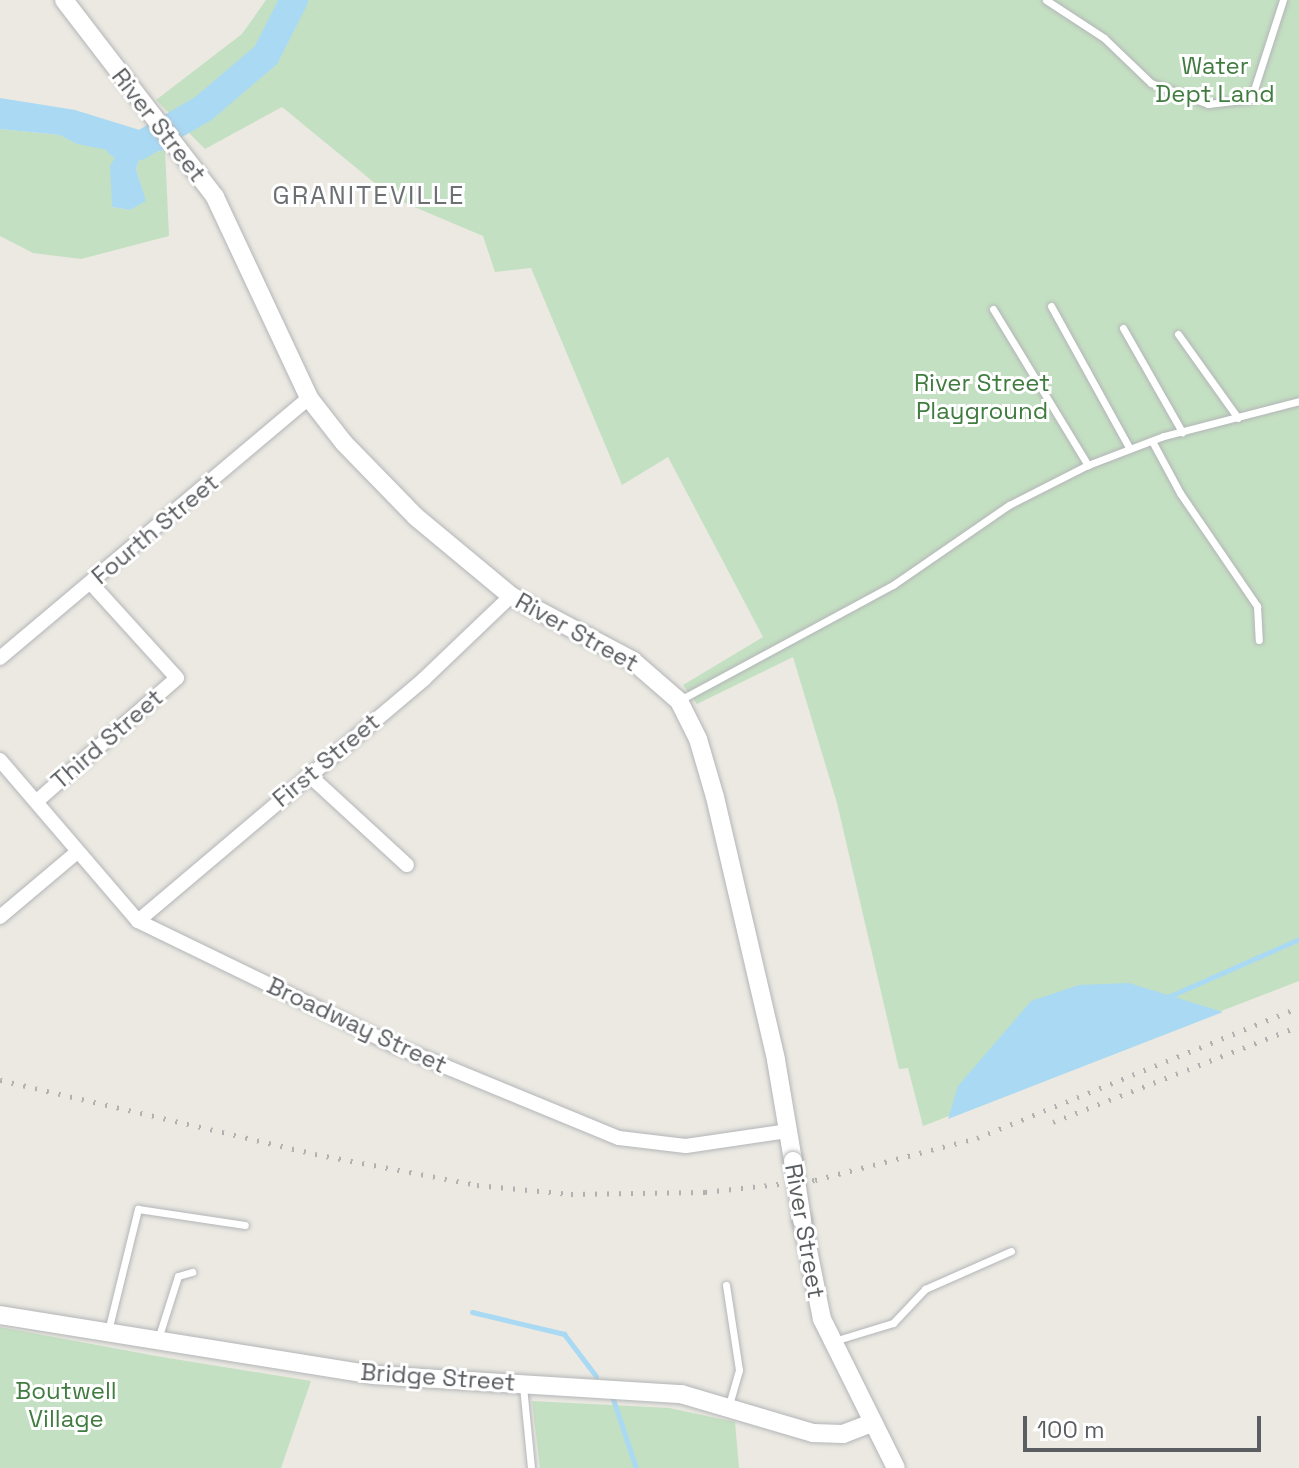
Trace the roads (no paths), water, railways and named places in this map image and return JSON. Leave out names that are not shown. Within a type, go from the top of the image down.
[{"type":"main road","name":"River Street","points":[[64,0],[227,217],[309,398],[381,483],[511,596],[633,661],[679,701],[694,728],[712,784],[776,1060],[810,1275],[832,1342],[896,1468]]},
{"type":"main road","name":"Bridge Street","points":[[0,1315],[375,1375],[523,1384],[611,1385],[729,1406],[813,1433],[843,1434],[872,1423]]},
{"type":"street","name":"Fourth Street","points":[[0,658],[309,398]]},
{"type":"street","name":"Third Street","points":[[37,801],[177,678],[91,583]]},
{"type":"street","name":"First Street","points":[[138,921],[424,679],[511,596]]},
{"type":"street","name":"Broadway Street","points":[[0,760],[37,801],[76,853],[138,921],[393,1045],[591,1130],[686,1146],[787,1131]]},
{"type":"street","points":[[309,775],[407,865]]},
{"type":"street","points":[[0,917],[76,853]]},
{"type":"lane","points":[[1046,0],[1104,38],[1151,83],[1208,104],[1251,99],[1283,0]]},
{"type":"lane","points":[[1051,306],[1130,449]]},
{"type":"lane","points":[[993,309],[1088,465]]},
{"type":"lane","points":[[1123,328],[1182,432]]},
{"type":"lane","points":[[1178,334],[1238,418]]},
{"type":"lane","points":[[679,701],[893,585],[1009,505],[1088,465],[1152,441],[1299,401]]},
{"type":"lane","points":[[1152,441],[1180,493],[1257,606],[1259,640]]},
{"type":"lane","points":[[108,1333],[138,1209],[245,1225]]},
{"type":"lane","points":[[832,1342],[893,1323],[925,1289],[1011,1251]]},
{"type":"lane","points":[[158,1341],[178,1276],[192,1272]]},
{"type":"lane","points":[[726,1285],[739,1370],[729,1406]]},
{"type":"lane","points":[[523,1384],[531,1468]]},
{"type":"water","points":[[0,98],[75,110],[146,132],[165,150],[141,155],[136,169],[146,201],[130,210],[112,207],[110,166],[118,152],[77,144],[60,135],[0,129]]},
{"type":"water","points":[[1129,983],[1223,1012],[948,1119],[958,1086],[1031,1001],[1079,985]]},
{"type":"waterway","points":[[119,144],[139,146],[204,108],[266,55],[294,0]]},
{"type":"waterway","points":[[1170,996],[1299,939]]},
{"type":"waterway","points":[[472,1312],[564,1334],[596,1376]]},
{"type":"waterway","points":[[613,1399],[636,1468]]},
{"type":"railway","points":[[0,1080],[315,1154],[477,1185],[571,1194],[705,1192],[815,1180],[977,1138],[1299,1007]]},
{"type":"railway","points":[[1053,1122],[1299,1026]]},
{"type":"district","name":"GRANITEVILLE","points":[[369,196]]},
{"type":"park label","name":"Water Dept Land","points":[[1215,80]]},
{"type":"park label","name":"River Street Playground","points":[[982,397]]},
{"type":"park label","name":"Boutwell Village","points":[[66,1405]]}]
